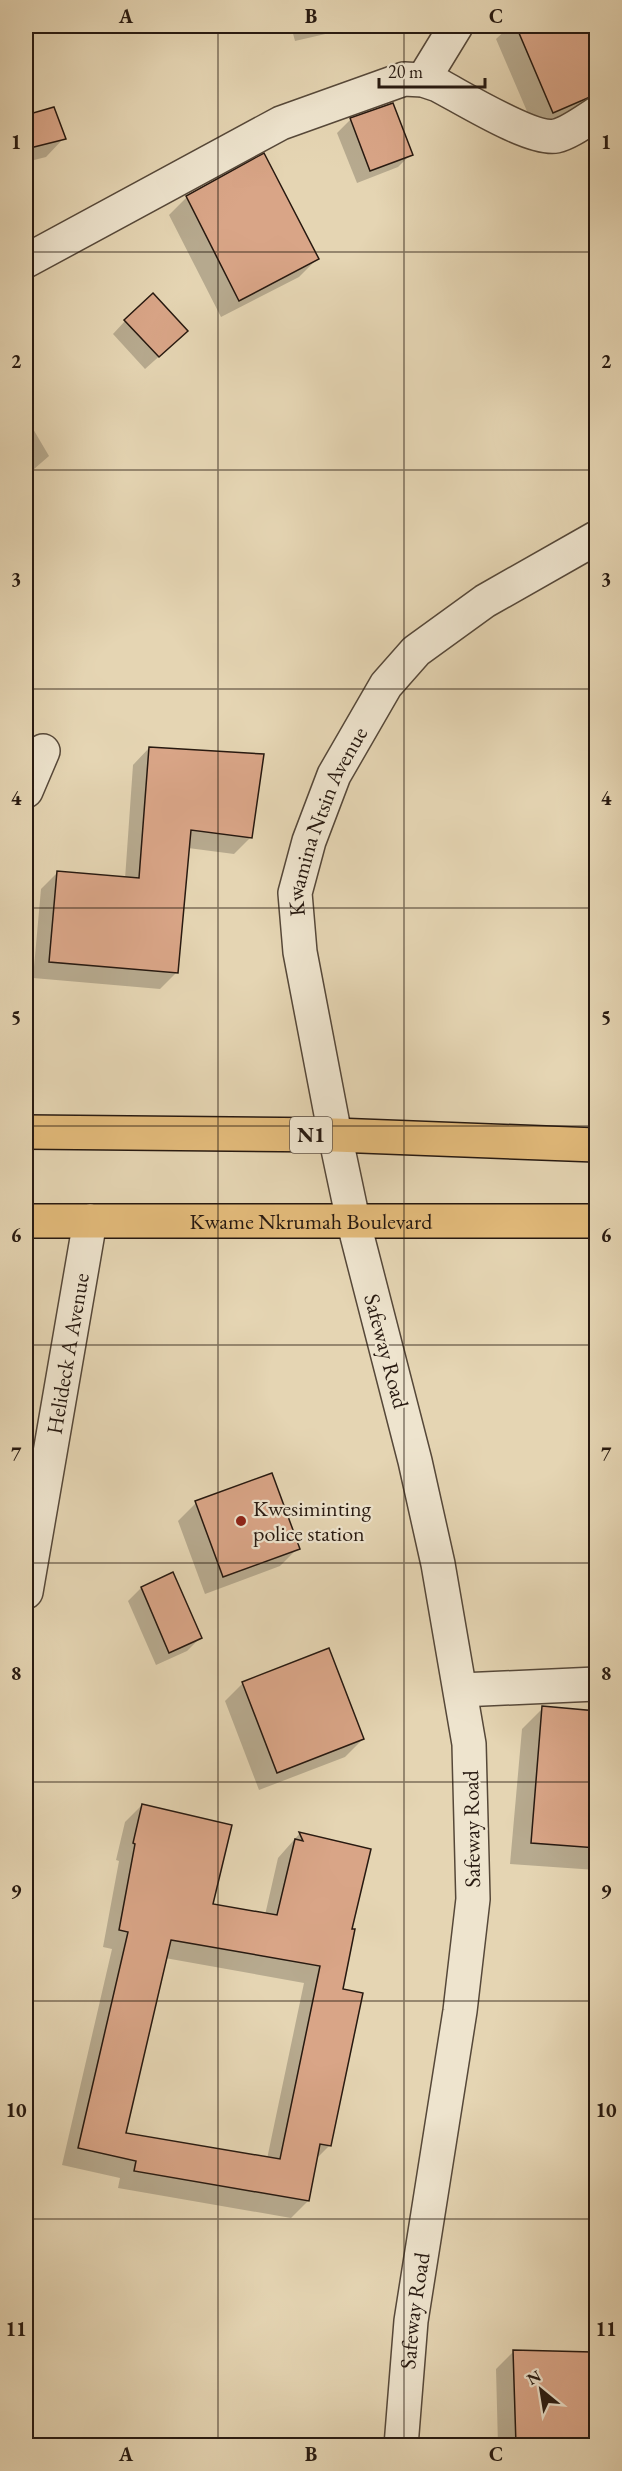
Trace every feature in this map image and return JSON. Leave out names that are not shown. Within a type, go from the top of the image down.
[{"type":"highway","name":"N1","points":[[26,1132],[335,1135],[597,1145]]},
{"type":"highway","name":"Kwame Nkrumah Boulevard","points":[[26,1221],[597,1221]]},
{"type":"street","points":[[423,80],[456,26]]},
{"type":"street","points":[[26,261],[281,123],[404,79],[423,80],[543,137],[558,136],[597,114]]},
{"type":"street","name":"Kwamina Ntsin Avenue","points":[[353,1220],[300,952],[296,893],[309,841],[334,775],[386,685],[416,651],[485,601],[597,538]]},
{"type":"street","points":[[26,791],[43,751]]},
{"type":"street","name":"Safeway Road","points":[[353,1220],[416,1461],[438,1564],[469,1744],[473,1899],[460,2012],[411,2321],[401,2445]]},
{"type":"street","name":"Helideck A Avenue","points":[[26,1592],[90,1221]]},
{"type":"street","points":[[461,1690],[597,1684]]},
{"type":"building","points":[[516,26],[597,26],[597,94],[553,113]]},
{"type":"building","points":[[393,103],[413,155],[370,171],[350,118]]},
{"type":"building","points":[[54,107],[66,139],[26,149],[26,115]]},
{"type":"building","points":[[264,153],[319,259],[239,301],[186,196]]},
{"type":"building","points":[[153,293],[188,331],[159,357],[124,320]]},
{"type":"building","points":[[149,747],[264,754],[252,838],[191,830],[178,973],[49,962],[57,871],[139,878]]},
{"type":"building","points":[[272,1473],[300,1549],[223,1577],[195,1501]]},
{"type":"building","points":[[173,1572],[202,1638],[169,1653],[141,1587]]},
{"type":"building","points":[[329,1648],[364,1739],[277,1773],[242,1682]]},
{"type":"building","points":[[542,1706],[597,1711],[597,1848],[531,1843]]},
{"type":"building","points":[[142,1804],[232,1825],[213,1904],[277,1915],[295,1839],[303,1841],[299,1832],[371,1849],[352,1929],[355,1929],[343,1989],[363,1993],[331,2146],[320,2144],[309,2201],[134,2171],[136,2161],[78,2148],[128,1932],[119,1930],[135,1844],[133,1843]],"holes":[[[171,1940],[320,1966],[280,2159],[126,2133]]]},
{"type":"building","points":[[513,2350],[592,2352],[589,2445],[516,2445]]},
{"type":"place","name":"Kwesiminting police station","points":[[241,1521]]}]
